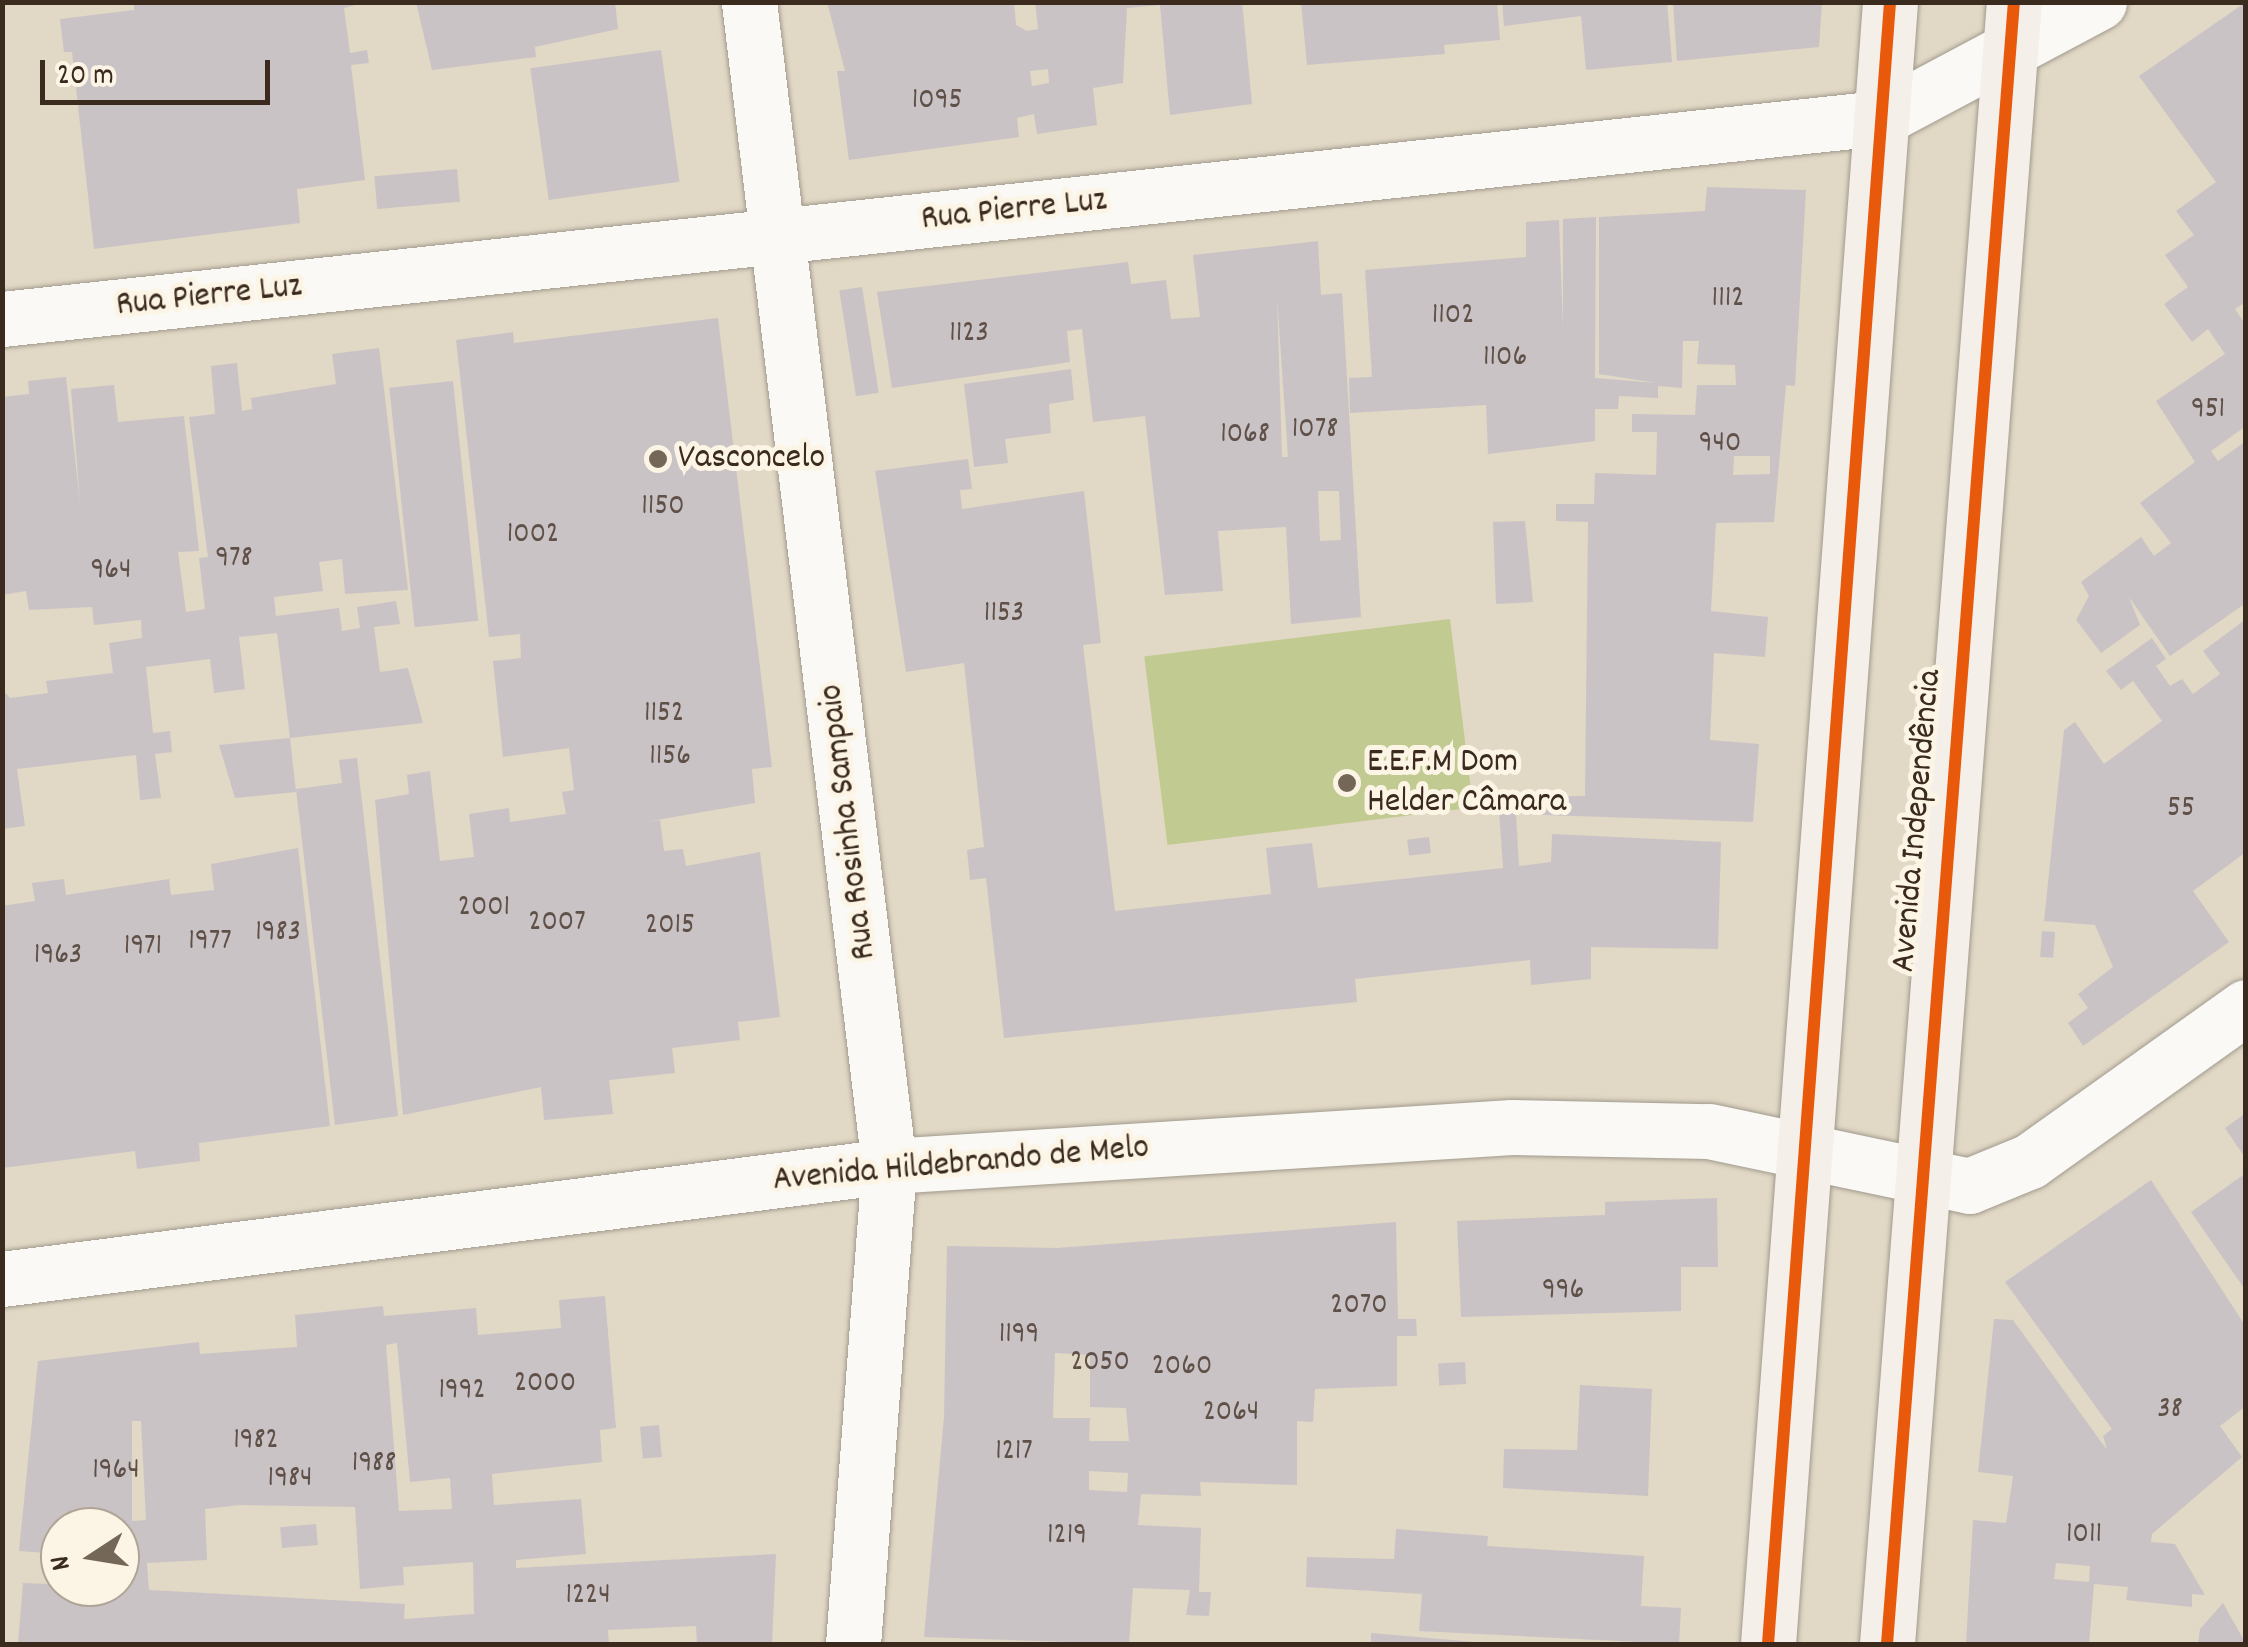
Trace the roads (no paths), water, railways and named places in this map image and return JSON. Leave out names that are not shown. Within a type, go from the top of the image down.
[{"type":"main road","points":[[1768,1644],[1800,1150],[1890,2]]},
{"type":"main road","name":"Avenida Independência","points":[[1887,1644],[1919,1182],[2012,27]]},
{"type":"street","name":"Rua Rosinha Sampaio","points":[[748,2],[781,236],[889,1166],[853,1644]]},
{"type":"street","name":"Rua Pierre Luz","points":[[2,319],[1881,118],[2012,27],[2099,2]]},
{"type":"street","name":"Avenida Hildebrando de Melo","points":[[2,1280],[889,1166],[1512,1127],[1709,1131],[1800,1150],[1919,1182],[2002,1179],[2246,1007]]},
{"type":"place","name":"Vasconcelo","points":[[658,459]]},
{"type":"place","name":"E.E.F.M Dom Helder Câmara","points":[[1347,783]]}]
